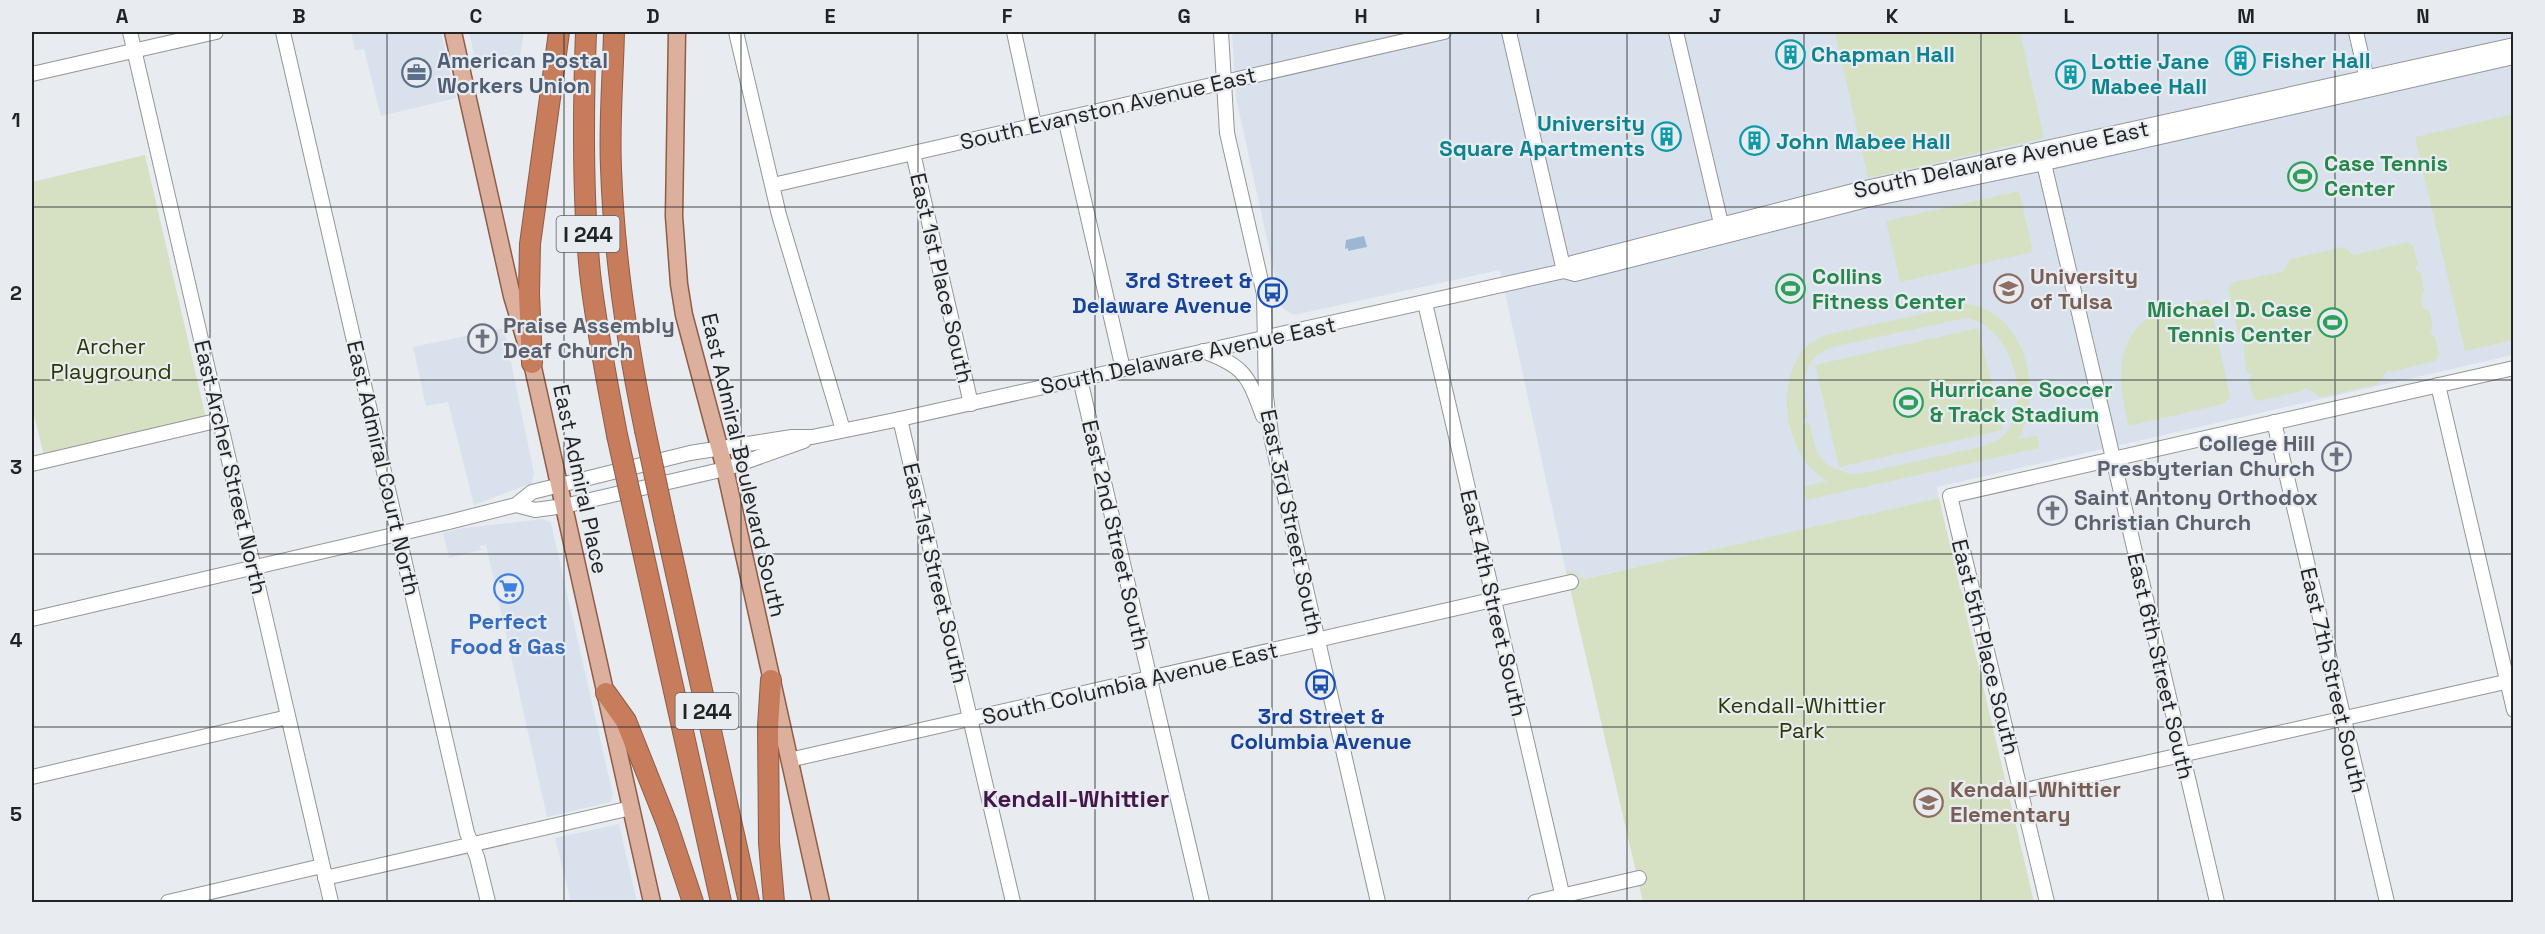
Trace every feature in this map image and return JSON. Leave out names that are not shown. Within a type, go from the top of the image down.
[{"type":"highway","points":[[532,363],[529,294],[530,244],[559,32]]},
{"type":"highway","name":"I 244","points":[[586,32],[583,111],[590,272],[601,350],[617,435],[721,903]]},
{"type":"highway","name":"I 244","points":[[614,32],[611,165],[615,240],[624,318],[664,519],[749,903]]},
{"type":"highway","points":[[771,680],[768,726],[769,843],[774,903]]},
{"type":"highway","points":[[606,693],[626,721],[667,824],[693,903]]},
{"type":"main road","name":"East Admiral Place","points":[[453,32],[512,296],[532,363],[652,903]]},
{"type":"main road","name":"East Admiral Boulevard South","points":[[677,32],[675,249],[684,315],[725,469],[821,903]]},
{"type":"street","name":"East Archer Street North","points":[[130,32],[331,903]]},
{"type":"street","points":[[32,74],[216,32]]},
{"type":"street","name":"East Admiral Court North","points":[[282,32],[467,833],[477,857],[488,903]]},
{"type":"street","points":[[736,32],[788,248],[843,430]]},
{"type":"street","points":[[1014,32],[1034,124]]},
{"type":"street","name":"East 3rd Street South","points":[[1221,32],[1227,133],[1263,288],[1266,397],[1272,441],[1378,903]]},
{"type":"street","name":"South Evanston Avenue East","points":[[773,185],[1444,32]]},
{"type":"street","points":[[1509,32],[1564,271]]},
{"type":"street","points":[[1676,32],[1724,237]]},
{"type":"street","points":[[2356,32],[2368,83]]},
{"type":"street","name":"South Delaware Avenue East","points":[[516,505],[535,510],[564,506],[725,469],[812,437],[971,404],[1564,271],[1575,274],[2043,157],[2368,83],[2514,45]]},
{"type":"street","name":"South Delaware Avenue East","points":[[2368,83],[2514,57]]},
{"type":"street","points":[[1065,118],[1123,369]]},
{"type":"street","name":"East 1st Place South","points":[[913,153],[971,404]]},
{"type":"street","name":"South Delaware Avenue East","points":[[1564,271],[1572,263],[1720,223],[1860,189],[2043,157]]},
{"type":"street","name":"East 6th Street South","points":[[2043,157],[2217,903]]},
{"type":"street","name":"East 4th Street South","points":[[1425,303],[1563,899]]},
{"type":"street","points":[[1203,351],[1228,360],[1252,384],[1272,441]]},
{"type":"street","points":[[2113,459],[2514,368]]},
{"type":"street","name":"East 2nd Street South","points":[[1080,379],[1202,903]]},
{"type":"street","points":[[2438,385],[2510,681],[2514,710]]},
{"type":"street","name":"East 1st Street South","points":[[900,419],[1013,903]]},
{"type":"street","points":[[32,465],[220,420]]},
{"type":"street","name":"East 7th Street South","points":[[2274,422],[2387,903]]},
{"type":"street","name":"South Delaware Avenue East","points":[[516,505],[532,492],[559,484],[719,448],[792,437],[812,437]]},
{"type":"street","name":"East 5th Place South","points":[[2047,903],[1950,496],[2113,459]]},
{"type":"street","points":[[32,619],[516,505]]},
{"type":"street","name":"South Columbia Avenue East","points":[[789,760],[1571,582]]},
{"type":"street","points":[[2021,791],[2510,681]]},
{"type":"street","points":[[32,777],[288,717]]},
{"type":"street","points":[[168,903],[472,845],[631,808]]},
{"type":"street","points":[[1535,903],[1563,899],[1639,878]]},
{"type":"shaded area","points":[[351,32],[441,32],[456,98],[381,116],[364,49],[355,50]]},
{"type":"shaded area","points":[[469,32],[524,32],[520,58],[477,67]]},
{"type":"shaded area","name":"University of Tulsa","points":[[1232,32],[2513,32],[2513,355],[1937,487],[1939,498],[1583,579],[1572,571],[1566,571],[1500,270],[1294,315],[1282,308],[1236,98]]},
{"type":"shaded area","points":[[504,328],[534,473],[532,483],[474,505],[448,402],[426,406],[413,347]]},
{"type":"shaded area","points":[[543,519],[551,523],[613,795],[611,802],[547,817],[486,545],[480,546],[481,550],[449,558],[443,533],[464,528]]},
{"type":"shaded area","points":[[619,824],[637,902],[571,902],[555,838]]},
{"type":"green space","points":[[1835,32],[2020,32],[2044,138],[1868,178]]},
{"type":"green space","points":[[2513,114],[2513,340],[2465,351],[2415,137]]},
{"type":"green space","name":"Archer Playground","points":[[145,155],[206,418],[44,456],[32,406],[32,182]]},
{"type":"green space","points":[[2019,191],[2033,252],[1900,282],[1886,221]]},
{"type":"green space","name":"Michael D. Case Tennis Center","points":[[2408,242],[2413,246],[2418,264],[2415,269],[2421,273],[2424,291],[2421,296],[2423,308],[2429,311],[2433,328],[2430,333],[2435,337],[2439,355],[2435,361],[2391,372],[2388,370],[2378,384],[2321,397],[2305,388],[2302,391],[2258,401],[2253,398],[2249,381],[2252,375],[2247,372],[2242,336],[2238,333],[2234,316],[2237,310],[2232,306],[2228,288],[2231,283],[2284,271],[2290,259],[2343,247],[2354,255]]},
{"type":"green space","points":[[2209,299],[2230,397],[2223,404],[2129,426],[2121,377],[2126,347],[2133,333],[2144,321],[2159,312]]},
{"type":"green space","points":[[1967,304],[1987,310],[2004,322],[2016,338],[2025,357],[2029,378],[2029,400],[2026,420],[2018,439],[2037,435],[2039,448],[1806,500],[1803,487],[1827,481],[1802,457],[1794,441],[1787,405],[1788,387],[1792,369],[1800,354],[1808,345],[1826,335]],"holes":[[[1966,318],[1981,323],[2005,348],[2017,382],[2018,400],[2015,416],[2002,436],[1980,447],[1859,474],[1849,474],[1829,466],[1820,457],[1809,422],[1803,424],[1802,419],[1808,417],[1804,386],[1805,376],[1813,359],[1832,347]]]},
{"type":"green space","points":[[1978,328],[2003,430],[1839,467],[1815,365]]},
{"type":"green space","name":"Kendall-Whittier Park","points":[[1939,498],[1960,588],[1965,599],[1964,605],[2034,902],[1643,902],[1566,571],[1572,571],[1584,579]]},
{"type":"water","points":[[1364,236],[1367,247],[1348,251],[1348,248],[1345,249],[1346,240]]},
{"type":"place","name":"Chapman Hall","points":[[1790,54]]},
{"type":"place","name":"Fisher Hall","points":[[2241,60]]},
{"type":"place","name":"American Postal Workers Union","points":[[416,73]]},
{"type":"place","name":"Lottie Jane Mabee Hall","points":[[2070,74]]},
{"type":"place","name":"University Square Apartments","points":[[1666,136]]},
{"type":"place","name":"John Mabee Hall","points":[[1755,141]]},
{"type":"place","name":"Case Tennis Center","points":[[2303,176]]},
{"type":"place","name":"Collins Fitness Center","points":[[1791,289]]},
{"type":"place","name":"University of Tulsa","points":[[2009,289]]},
{"type":"place","name":"3rd Street & Delaware Avenue","points":[[1273,293]]},
{"type":"place","name":"Michael D. Case Tennis Center","points":[[2333,322]]},
{"type":"place","name":"Praise Assembly Deaf Church","points":[[482,338]]},
{"type":"place","name":"Hurricane Soccer & Track Stadium","points":[[1909,402]]},
{"type":"place","name":"College Hill Presbyterian Church","points":[[2336,456]]},
{"type":"place","name":"Saint Antony Orthodox Christian Church","points":[[2053,510]]},
{"type":"place","name":"Perfect Food & Gas","points":[[508,589]]},
{"type":"place","name":"3rd Street & Columbia Avenue","points":[[1321,684]]},
{"type":"place","name":"Kendall-Whittier Elementary","points":[[1929,802]]},
{"type":"district","name":"Kendall-Whittier","points":[[1076,798]]}]
